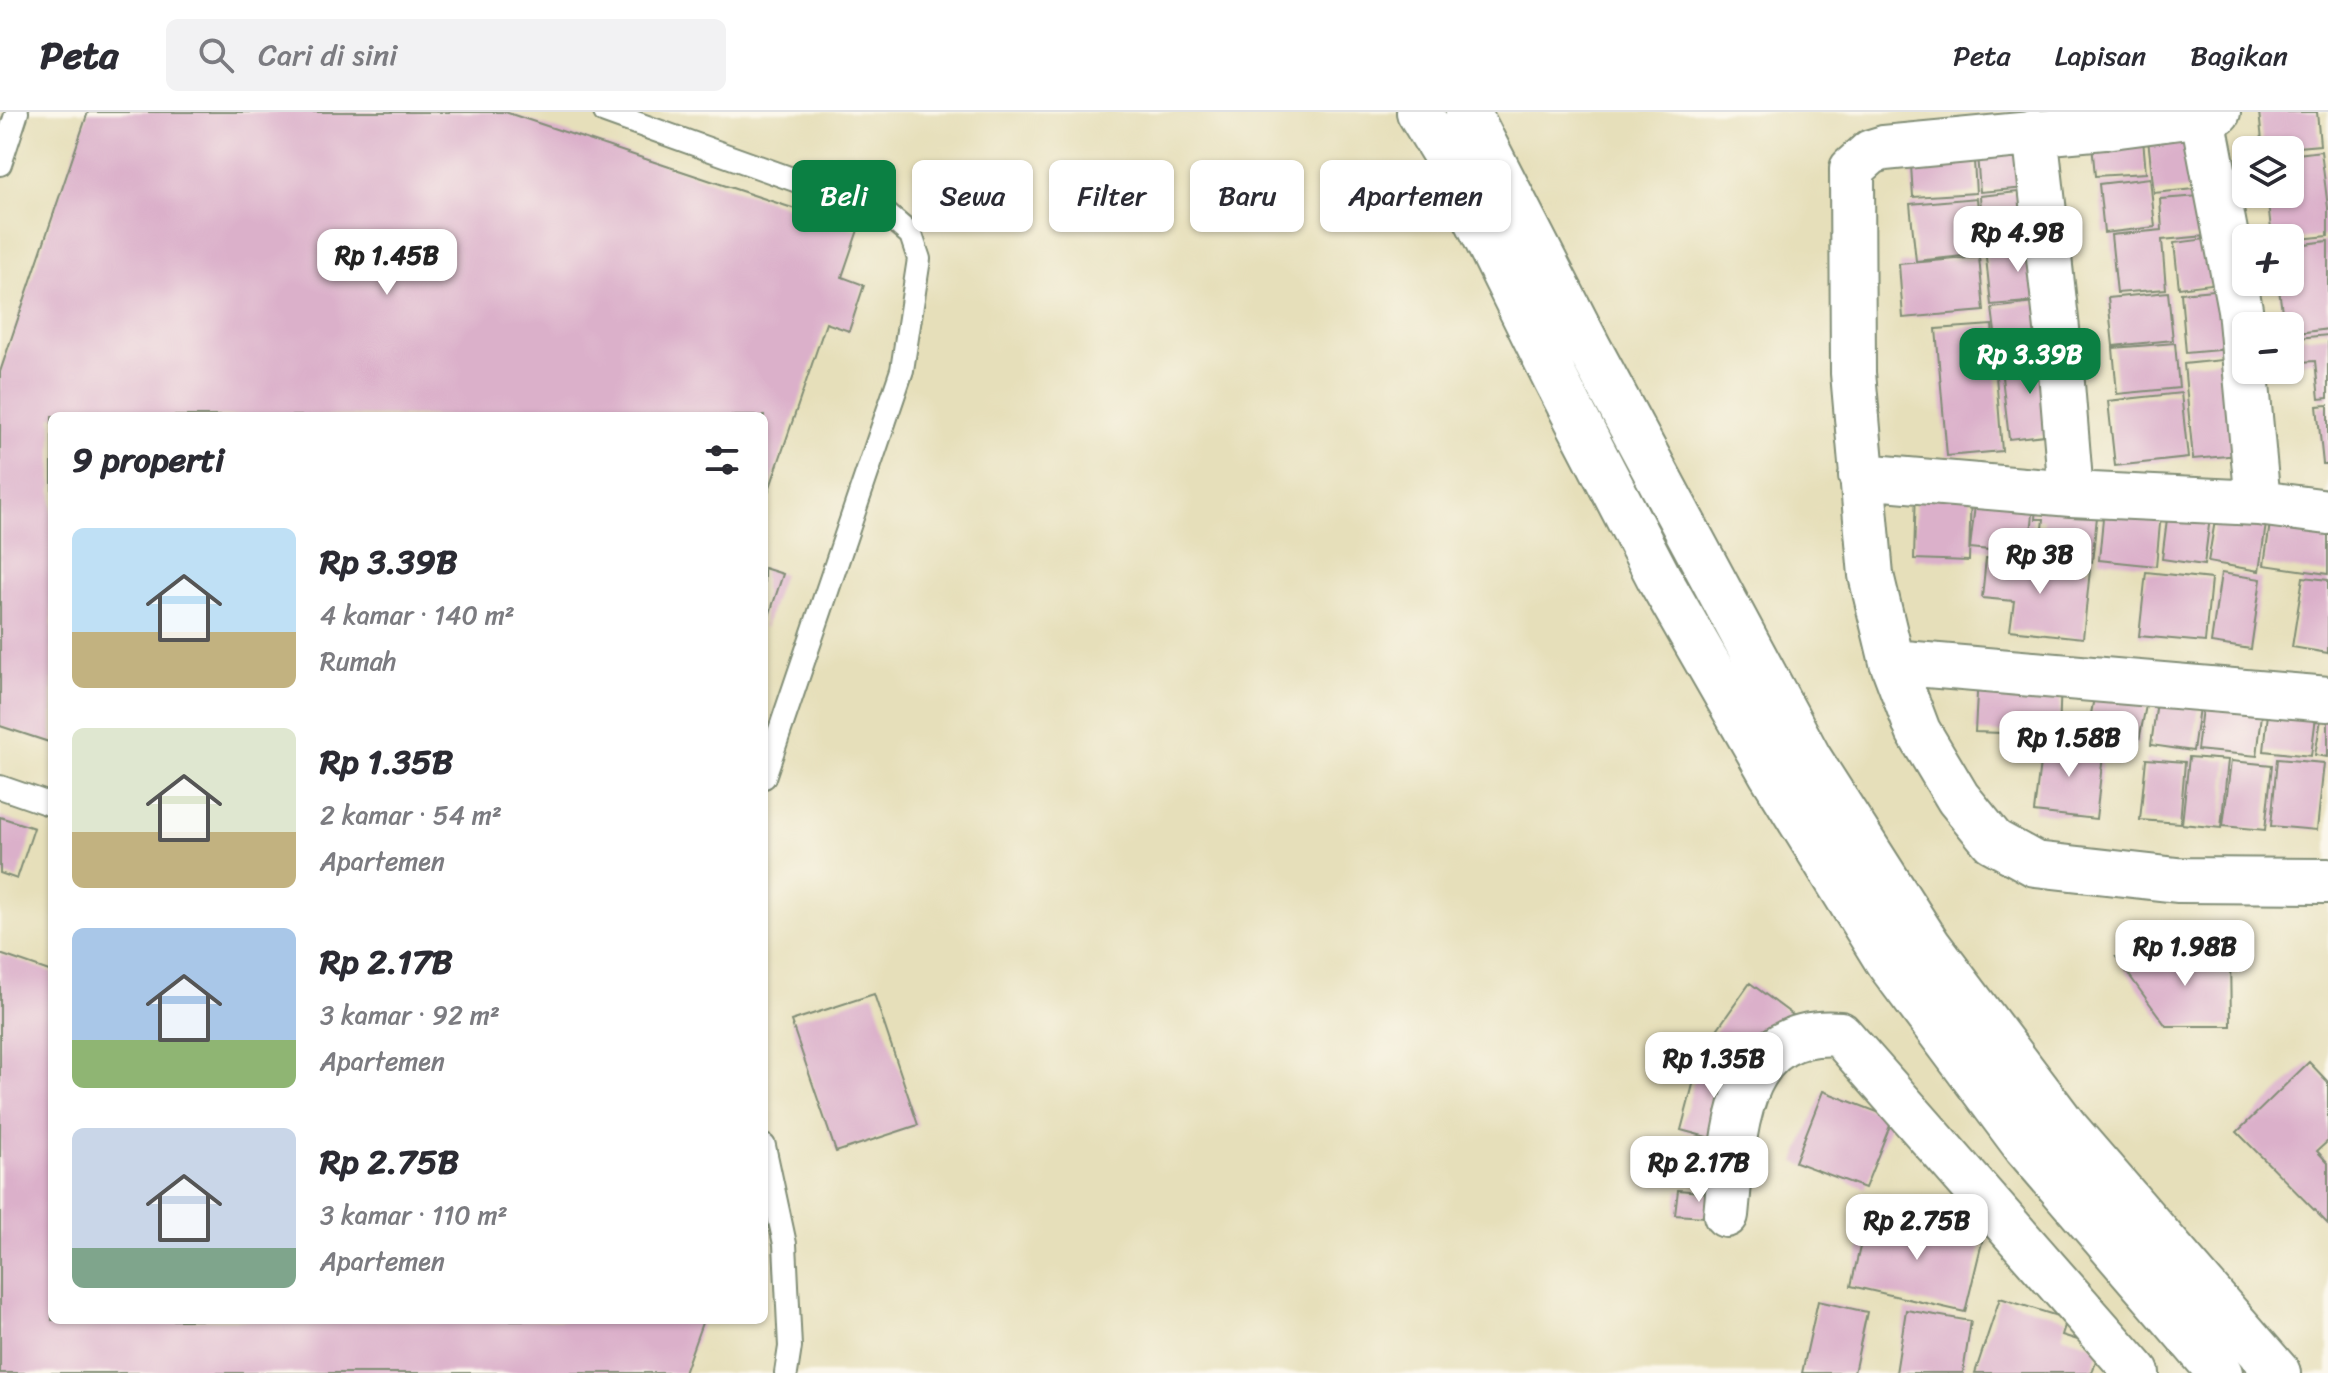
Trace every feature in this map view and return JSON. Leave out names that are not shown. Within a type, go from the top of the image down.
[{"type":"main road","points":[[1419,112],[1444,153],[1555,378],[1659,578],[1772,775],[1887,961],[2026,1147],[2220,1373]]},
{"type":"main road","points":[[1468,112],[1589,348],[1809,758],[1929,946],[2066,1128],[2278,1373]]},
{"type":"main road","points":[[2258,503],[2240,309],[2208,113],[1884,148],[1871,152],[1852,169],[1853,373],[1871,575],[1892,662],[1918,731],[1958,798],[1993,841],[2035,864],[2177,880],[2328,881]]},
{"type":"main road","points":[[2035,132],[2059,347],[2071,494]]},
{"type":"main road","points":[[1861,476],[2071,494],[2258,503],[2328,512]]},
{"type":"main road","points":[[1892,662],[2328,699]]},
{"type":"main road","points":[[1726,1215],[1742,1095],[1766,1057],[1788,1041],[1817,1032],[1840,1034],[2137,1373]]},
{"type":"lane","points":[[0,164],[17,112]]},
{"type":"lane","points":[[605,112],[884,212],[911,235],[919,259],[902,370],[768,765]]},
{"type":"lane","points":[[0,787],[48,804]]},
{"type":"lane","points":[[768,1165],[785,1244],[790,1347],[786,1373]]},
{"type":"building","points":[[88,112],[505,112],[792,208],[792,232],[857,232],[842,277],[864,285],[849,331],[826,323],[768,493],[768,412],[48,412],[48,742],[0,726],[0,372]]},
{"type":"building","points":[[2259,112],[2317,112],[2320,145],[2304,146],[2304,136],[2262,136]]},
{"type":"building","points":[[2197,125],[2204,188],[2154,193],[2147,130]]},
{"type":"building","points":[[2142,128],[2146,173],[2095,176],[2091,132]]},
{"type":"building","points":[[2033,136],[2038,187],[1980,192],[1976,142]]},
{"type":"building","points":[[1973,145],[1976,193],[1913,197],[1910,149]]},
{"type":"building","points":[[2321,151],[2328,236],[2304,239],[2304,224],[2270,224],[2269,208],[2304,208],[2304,153]]},
{"type":"building","points":[[2150,178],[2155,227],[2104,233],[2099,184]]},
{"type":"building","points":[[2037,190],[2041,239],[1984,245],[1980,196]]},
{"type":"building","points":[[2214,195],[2217,235],[2162,240],[2166,289],[2117,293],[2111,235],[2162,230],[2160,199]]},
{"type":"building","points":[[1977,198],[1982,254],[1916,261],[1910,204]]},
{"type":"building","points":[[2222,237],[2228,282],[2179,288],[2174,243]]},
{"type":"building","points":[[2328,241],[2328,329],[2304,332],[2304,312],[2282,312],[2280,296],[2304,296],[2304,244]]},
{"type":"building","points":[[2045,242],[2051,300],[1991,305],[1985,248]]},
{"type":"building","points":[[1979,257],[1984,311],[1903,318],[1899,264]]},
{"type":"building","points":[[2232,288],[2237,312],[2232,312],[2232,349],[2186,353],[2181,293]]},
{"type":"building","points":[[2168,292],[2173,340],[2113,346],[2108,298]]},
{"type":"building","points":[[2051,301],[2056,350],[1998,356],[1992,308]]},
{"type":"building","points":[[1992,325],[2002,451],[1947,456],[1936,329]]},
{"type":"building","points":[[2328,335],[2328,398],[2319,399],[2315,361],[2304,362],[2304,337]]},
{"type":"building","points":[[2175,343],[2179,388],[2117,394],[2113,348]]},
{"type":"building","points":[[2051,353],[2061,433],[2009,439],[2000,359]]},
{"type":"building","points":[[2232,359],[2232,384],[2244,384],[2251,454],[2193,459],[2184,364]]},
{"type":"building","points":[[2181,393],[2188,458],[2115,466],[2108,401]]},
{"type":"building","points":[[2328,405],[2328,464],[2323,464],[2317,406]]},
{"type":"building","points":[[1916,487],[1971,489],[1969,561],[1914,559]]},
{"type":"building","points":[[1977,488],[2035,494],[2029,554],[1970,548]]},
{"type":"building","points":[[2038,493],[2097,517],[2092,562],[2040,557],[2044,519],[2036,519]]},
{"type":"building","points":[[2105,498],[2162,503],[2156,566],[2099,560]]},
{"type":"building","points":[[2169,503],[2211,509],[2204,565],[2162,559]]},
{"type":"building","points":[[2218,503],[2268,511],[2259,571],[2208,562]]},
{"type":"building","points":[[2272,509],[2328,517],[2328,574],[2264,565]]},
{"type":"building","points":[[1986,558],[2090,570],[2083,638],[2010,630],[2014,601],[1982,598]]},
{"type":"building","points":[[768,569],[783,574],[768,619]]},
{"type":"building","points":[[2146,572],[2211,579],[2205,642],[2139,636]]},
{"type":"building","points":[[2221,573],[2261,579],[2251,649],[2211,643]]},
{"type":"building","points":[[2303,577],[2328,580],[2328,653],[2292,647]]},
{"type":"building","points":[[1978,675],[2061,679],[2059,735],[1975,732]]},
{"type":"building","points":[[2097,681],[2149,691],[2138,745],[2087,736]]},
{"type":"building","points":[[2159,687],[2201,693],[2193,751],[2151,745]]},
{"type":"building","points":[[2204,691],[2264,698],[2257,756],[2197,750]]},
{"type":"building","points":[[2270,695],[2318,701],[2311,756],[2264,751]]},
{"type":"building","points":[[2324,701],[2328,701],[2328,757],[2315,755]]},
{"type":"building","points":[[2043,739],[2104,745],[2096,819],[2034,812]]},
{"type":"building","points":[[2189,757],[2228,760],[2221,828],[2182,824]]},
{"type":"building","points":[[2146,759],[2185,762],[2180,823],[2140,820]]},
{"type":"building","points":[[2277,759],[2324,763],[2317,830],[2271,826]]},
{"type":"building","points":[[2231,761],[2272,765],[2265,830],[2223,826]]},
{"type":"building","points":[[0,817],[34,828],[17,879],[0,873]]},
{"type":"building","points":[[0,954],[48,971],[48,1324],[702,1324],[684,1373],[0,1373]]},
{"type":"building","points":[[2230,955],[2231,1026],[2166,1026],[2116,957]]},
{"type":"building","points":[[1750,983],[1793,1015],[1754,1069],[1711,1038]]},
{"type":"building","points":[[874,994],[918,1125],[836,1152],[791,1021]]},
{"type":"building","points":[[1700,1058],[1747,1070],[1729,1143],[1681,1130]]},
{"type":"building","points":[[2309,1062],[2328,1082],[2328,1141],[2317,1151],[2328,1163],[2328,1224],[2237,1132]]},
{"type":"building","points":[[1823,1091],[1893,1118],[1865,1188],[1795,1162]]},
{"type":"building","points":[[1678,1190],[1723,1194],[1721,1218],[1675,1215]]},
{"type":"building","points":[[1868,1212],[1983,1238],[1965,1312],[1851,1286]]},
{"type":"building","points":[[2000,1298],[2067,1319],[2062,1335],[2100,1347],[2092,1373],[1975,1373]]},
{"type":"building","points":[[1818,1301],[1867,1312],[1854,1373],[1802,1373]]},
{"type":"building","points":[[1906,1310],[1971,1321],[1963,1373],[1896,1373]]}]
